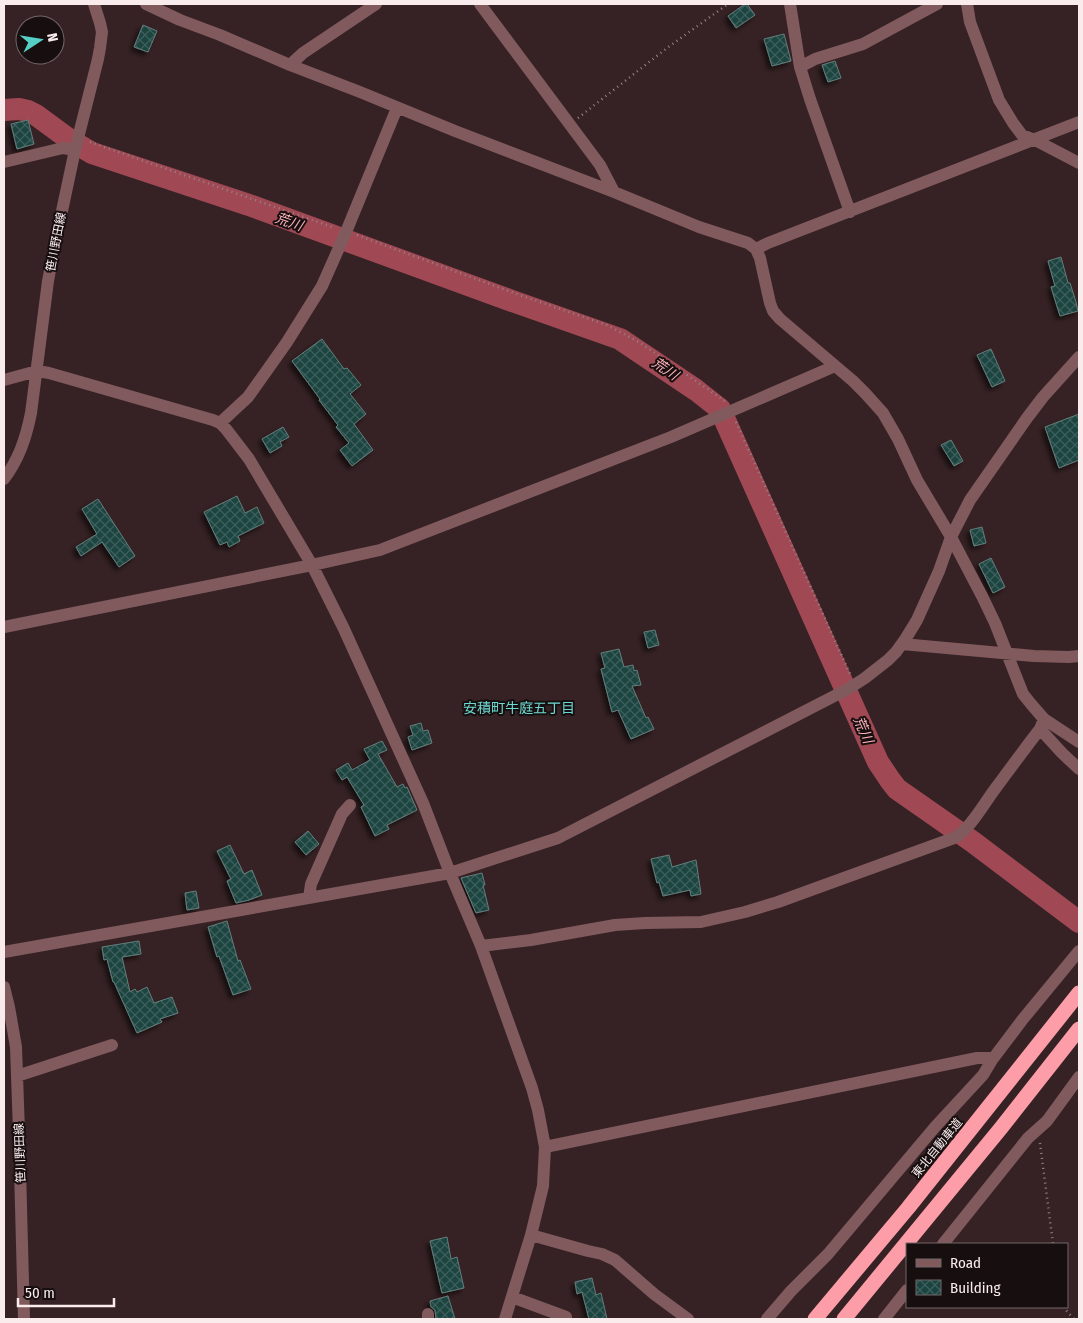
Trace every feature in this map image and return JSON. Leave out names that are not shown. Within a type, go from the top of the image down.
[{"type":"highway","name":"東北自動車道","points":[[815,1319],[920,1193],[1079,994]]},
{"type":"highway","points":[[907,1243],[1079,1029]]},
{"type":"highway","points":[[844,1319],[906,1244]]},
{"type":"street","name":"笹川野田線","points":[[4,479],[22,449],[31,413],[48,281],[56,238],[76,144],[100,48],[102,32],[94,4]]},
{"type":"street","points":[[146,4],[180,20],[397,108],[699,227],[748,243],[756,249],[760,258],[767,293],[774,311],[780,320],[836,366],[865,393],[882,413],[898,439],[917,480],[951,537],[982,596],[1008,654],[1023,694],[1062,753],[1079,769]]},
{"type":"street","points":[[290,65],[303,53],[376,4]]},
{"type":"street","points":[[480,4],[600,165],[614,192]]},
{"type":"street","points":[[790,4],[800,67],[850,212]]},
{"type":"street","points":[[800,67],[815,59],[863,44],[937,4]]},
{"type":"street","points":[[967,4],[970,22],[999,100],[1013,123],[1022,134],[1079,163]]},
{"type":"street","points":[[220,424],[248,396],[302,319],[322,286],[397,108]]},
{"type":"street","points":[[756,249],[1079,122]]},
{"type":"street","points":[[4,162],[76,144]]},
{"type":"street","points":[[4,952],[450,873],[558,838],[855,684],[888,660],[902,644],[917,620],[939,571],[951,537],[970,500],[1043,397],[1079,357]]},
{"type":"street","points":[[4,628],[380,550],[671,438],[836,366]]},
{"type":"street","points":[[4,380],[36,371],[49,373],[213,420],[220,424],[231,434],[249,459],[312,565],[348,638],[423,803],[481,946],[532,1088],[538,1110],[545,1147],[543,1186],[531,1235],[505,1319]]},
{"type":"street","points":[[902,644],[1034,656],[1079,656]]},
{"type":"street","points":[[1042,724],[1079,742]]},
{"type":"street","points":[[481,946],[531,940],[615,925],[701,922],[745,912],[778,902],[954,838],[968,827],[1042,724]]},
{"type":"street","points":[[309,898],[311,884],[342,814],[350,805]]},
{"type":"street","points":[[767,1319],[791,1291],[828,1254],[935,1127],[983,1075],[1023,1019],[1079,951]]},
{"type":"street","name":"笹川野田線","points":[[4,987],[16,1047],[24,1319]]},
{"type":"street","points":[[17,1076],[112,1045]]},
{"type":"street","points":[[545,1147],[976,1058],[989,1058],[992,1060]]},
{"type":"street","points":[[944,1243],[1028,1138],[1047,1121],[1079,1077]]},
{"type":"street","points":[[531,1235],[602,1254],[615,1260],[654,1294],[688,1319]]},
{"type":"street","points":[[884,1319],[906,1291]]},
{"type":"street","points":[[512,1297],[566,1317]]},
{"type":"path","points":[[570,124],[667,48],[728,4]]},
{"type":"path","points":[[76,144],[346,232],[607,325],[640,342],[717,395],[726,402],[731,411],[855,684]]},
{"type":"path","points":[[1038,1129],[1053,1243]]},
{"type":"path","points":[[1064,1308],[1074,1319]]},
{"type":"building","points":[[745,4],[755,15],[736,28],[728,16]]},
{"type":"building","points":[[143,25],[157,31],[148,52],[134,47]]},
{"type":"building","points":[[784,34],[791,61],[772,66],[764,39]]},
{"type":"building","points":[[835,61],[841,78],[828,82],[822,65]]},
{"type":"building","points":[[28,120],[34,144],[17,149],[11,124]]},
{"type":"building","points":[[1061,257],[1078,311],[1060,316],[1051,287],[1055,286],[1048,261]]},
{"type":"building","points":[[322,339],[344,369],[347,368],[361,385],[350,394],[366,414],[354,424],[373,450],[352,466],[340,450],[349,443],[336,427],[338,425],[292,361]]},
{"type":"building","points":[[991,349],[1005,381],[992,387],[977,355]]},
{"type":"building","points":[[1079,414],[1079,460],[1059,468],[1045,427]]},
{"type":"building","points":[[283,427],[289,437],[280,442],[282,446],[270,453],[262,439]]},
{"type":"building","points":[[951,440],[963,461],[954,466],[941,445]]},
{"type":"building","points":[[237,496],[245,513],[257,507],[264,523],[238,536],[240,541],[229,547],[227,542],[220,545],[204,512]]},
{"type":"building","points":[[98,499],[135,556],[119,567],[102,542],[81,556],[76,547],[97,534],[82,509]]},
{"type":"building","points":[[982,527],[986,543],[974,546],[970,530]]},
{"type":"building","points":[[991,558],[1005,587],[993,593],[979,564]]},
{"type":"building","points":[[655,630],[659,645],[648,648],[644,632]]},
{"type":"building","points":[[619,649],[624,667],[633,665],[634,671],[637,670],[641,685],[632,686],[646,718],[648,717],[654,729],[631,739],[618,710],[612,712],[601,669],[605,668],[601,653]]},
{"type":"building","points":[[421,723],[423,731],[428,730],[432,743],[412,750],[408,737],[413,735],[410,726]]},
{"type":"building","points":[[382,741],[387,750],[378,754],[397,787],[403,784],[405,788],[407,787],[417,810],[387,825],[389,829],[375,836],[361,807],[364,805],[347,777],[342,780],[336,770],[348,763],[352,770],[370,760],[364,749]]},
{"type":"building","points":[[308,831],[319,844],[306,855],[295,842]]},
{"type":"building","points":[[230,845],[244,874],[252,870],[262,895],[236,903],[227,881],[231,879],[217,851]]},
{"type":"building","points":[[669,855],[672,867],[696,860],[701,894],[691,896],[690,890],[663,896],[659,882],[657,883],[651,859]]},
{"type":"building","points":[[482,873],[489,910],[476,913],[461,878]]},
{"type":"building","points":[[196,891],[199,908],[187,910],[185,893]]},
{"type":"building","points":[[227,921],[238,961],[240,960],[251,989],[233,995],[219,956],[217,957],[208,927]]},
{"type":"building","points":[[139,941],[141,954],[122,957],[130,992],[135,989],[137,992],[147,987],[154,1003],[172,997],[178,1013],[160,1019],[162,1022],[137,1033],[113,982],[107,959],[104,960],[102,947]]},
{"type":"building","points":[[447,1237],[451,1259],[457,1257],[464,1288],[442,1293],[430,1241]]},
{"type":"building","points":[[592,1278],[596,1295],[601,1293],[607,1319],[589,1319],[582,1292],[577,1294],[575,1282]]},
{"type":"building","points":[[448,1296],[455,1319],[436,1319],[435,1310],[431,1307],[430,1301]]},
{"type":"waterway","name":"荒川","points":[[4,110],[19,109],[28,111],[92,153],[249,205],[620,339],[696,390],[720,409],[878,762],[890,780],[897,789],[973,842],[1079,922]]},
{"type":"district","name":"安積町牛庭五丁目","points":[[519,708]]}]
